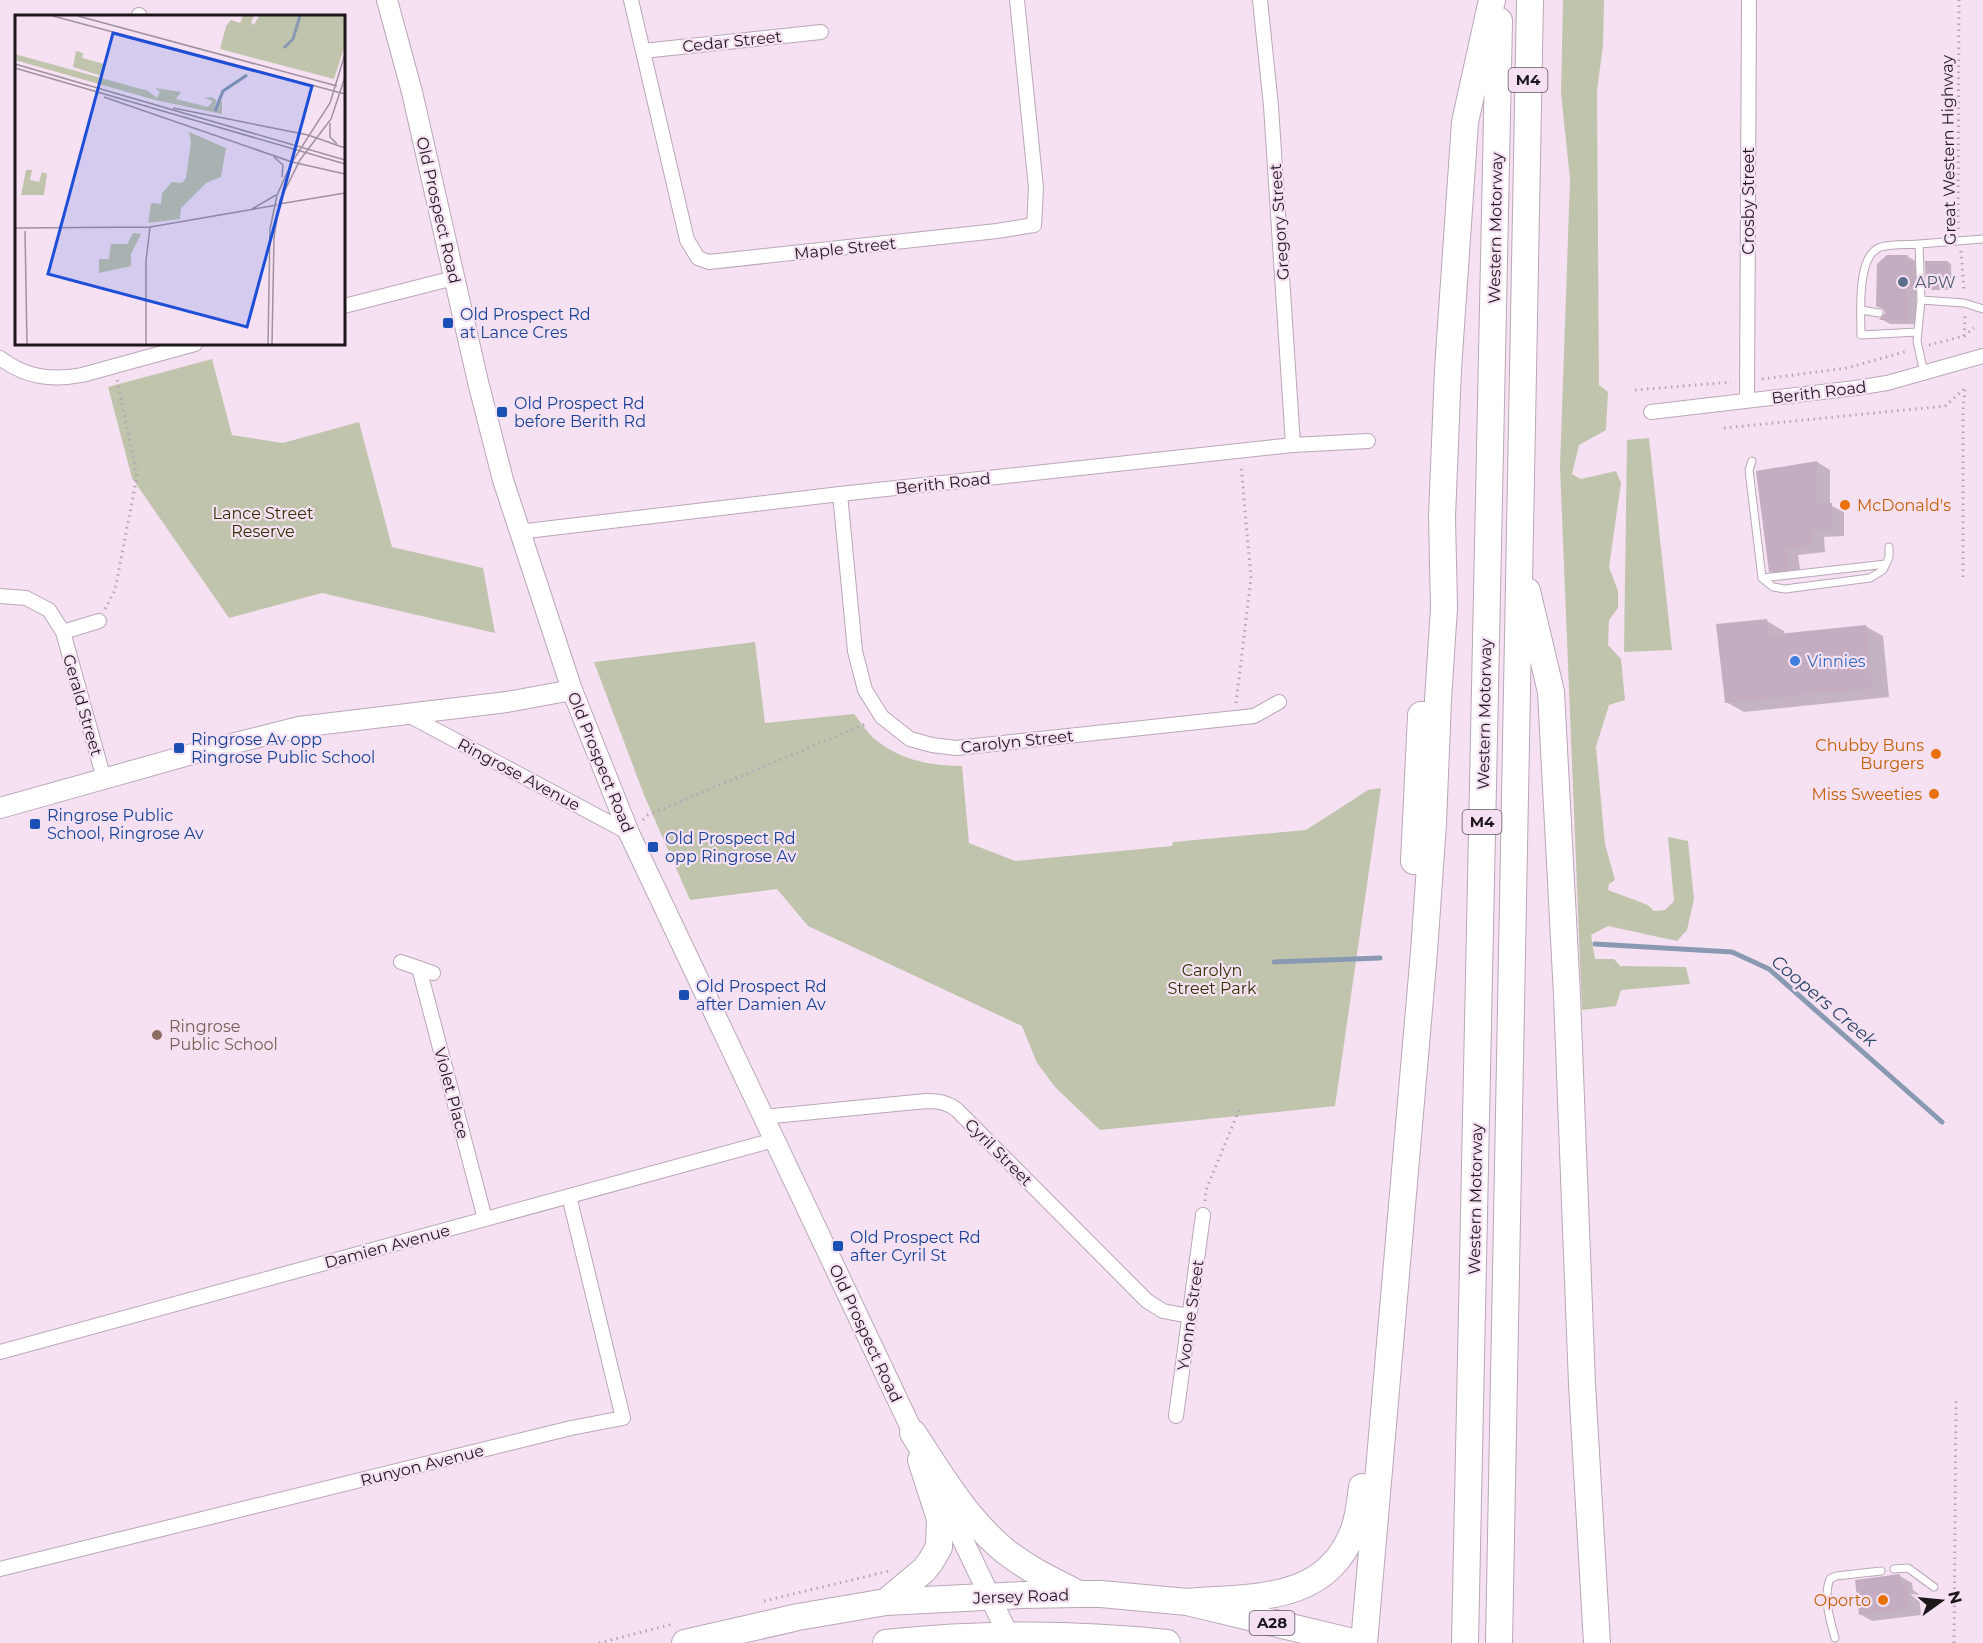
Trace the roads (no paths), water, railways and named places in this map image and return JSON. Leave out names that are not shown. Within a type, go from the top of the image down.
[{"type":"highway","points":[[1364,1643],[1424,952],[1432,834],[1444,608],[1442,517],[1448,369],[1465,122],[1492,0]]},
{"type":"highway","name":"Western Motorway","points":[[1465,1643],[1499,0]]},
{"type":"highway","name":"Western Motorway","points":[[1499,1643],[1530,0]]},
{"type":"highway","points":[[1187,1602],[1276,1594],[1299,1588],[1315,1581],[1331,1568],[1354,1531],[1358,1512],[1410,948],[1422,691],[1442,517]]},
{"type":"highway","points":[[1519,556],[1551,692],[1567,995],[1581,1384],[1597,1643]]},
{"type":"highway","points":[[913,1433],[966,1512],[994,1541],[1022,1562],[1079,1594]]},
{"type":"highway","points":[[886,1602],[924,1570],[939,1547],[940,1520],[913,1433]]},
{"type":"highway","name":"Jersey Road","points":[[685,1643],[798,1617],[886,1602],[990,1596],[1101,1594],[1187,1602],[1357,1643]]},
{"type":"highway","points":[[886,1643],[1010,1639],[1167,1643]]},
{"type":"main road","name":"Old Prospect Road","points":[[387,0],[412,92],[478,382],[503,480],[518,532],[572,690],[629,833],[1010,1639]]},
{"type":"main road","points":[[0,808],[203,751],[299,727],[507,702],[572,690]]},
{"type":"street","name":"Maple Street","points":[[632,0],[687,240],[698,258],[710,262],[1034,225],[1036,188],[1017,0]]},
{"type":"street","name":"Gregory Street","points":[[1260,0],[1271,106],[1293,445]]},
{"type":"street","name":"Crosby Street","points":[[1747,401],[1749,0]]},
{"type":"street","name":"Cedar Street","points":[[644,51],[821,32]]},
{"type":"street","points":[[345,306],[454,278]]},
{"type":"street","points":[[0,358],[21,372],[52,378],[73,377],[191,345]]},
{"type":"street","name":"Berith Road","points":[[1651,412],[1887,383],[1983,356]]},
{"type":"street","name":"Berith Road","points":[[518,532],[840,494],[1293,445],[1368,441]]},
{"type":"street","name":"Carolyn Street","points":[[840,494],[855,651],[865,690],[882,717],[910,739],[956,748],[1254,716],[1279,702]]},
{"type":"street","name":"Gerald Street","points":[[0,596],[26,598],[49,610],[63,632],[104,779]]},
{"type":"street","name":"Gerald Street","points":[[63,632],[99,621]]},
{"type":"street","name":"Ringrose Avenue","points":[[408,715],[629,833]]},
{"type":"street","points":[[401,962],[433,973]]},
{"type":"street","name":"Violet Place","points":[[418,968],[486,1219]]},
{"type":"street","name":"Cyril Street","points":[[763,1118],[926,1101],[944,1102],[957,1110],[1147,1301],[1163,1311],[1190,1316]]},
{"type":"street","name":"Damien Avenue","points":[[0,1352],[774,1140]]},
{"type":"street","name":"Runyon Avenue","points":[[0,1569],[572,1428],[623,1418],[569,1197]]},
{"type":"street","name":"Yvonne Street","points":[[1176,1416],[1203,1215]]},
{"type":"lane","points":[[1917,332],[1861,335],[1864,270],[1869,256],[1879,248],[1983,239]]},
{"type":"lane","points":[[1919,244],[1921,300],[1917,332],[1924,373]]},
{"type":"lane","points":[[1921,300],[1964,303],[1983,309]]},
{"type":"lane","points":[[1861,310],[1879,313]]},
{"type":"lane","points":[[1752,461],[1749,470],[1762,578],[1773,587],[1785,589],[1870,578],[1883,570],[1889,557],[1889,547]]},
{"type":"lane","points":[[1762,578],[1886,564]]},
{"type":"lane","points":[[1894,1569],[1908,1568],[1934,1587]]},
{"type":"lane","points":[[1835,1638],[1830,1622],[1827,1586],[1830,1579],[1836,1576],[1881,1571]]},
{"type":"waterway","name":"Coopers Creek","points":[[1595,944],[1732,952],[1769,969],[1942,1122]]},
{"type":"waterway","name":"Coopers Creek","points":[[1274,962],[1380,958]]},
{"type":"place","name":"APW","points":[[1903,282]]},
{"type":"place","name":"Old Prospect Rd at Lance Cres","points":[[448,323]]},
{"type":"place","name":"Old Prospect Rd before Berith Rd","points":[[502,412]]},
{"type":"place","name":"McDonald's","points":[[1845,505]]},
{"type":"place","name":"Vinnies","points":[[1795,661]]},
{"type":"place","name":"Ringrose Av opp Ringrose Public School","points":[[179,748]]},
{"type":"place","name":"Chubby Buns Burgers","points":[[1936,754]]},
{"type":"place","name":"Miss Sweeties","points":[[1934,794]]},
{"type":"place","name":"Ringrose Public School, Ringrose Av","points":[[35,824]]},
{"type":"place","name":"Old Prospect Rd opp Ringrose Av","points":[[653,847]]},
{"type":"place","name":"Old Prospect Rd after Damien Av","points":[[684,995]]},
{"type":"place","name":"Ringrose Public School","points":[[157,1035]]},
{"type":"place","name":"Old Prospect Rd after Cyril St","points":[[838,1246]]},
{"type":"place","name":"Oporto","points":[[1883,1600]]},
{"type":"park label","name":"Lance Street Reserve","points":[[263,522]]},
{"type":"park label","name":"Carolyn Street Park","points":[[1212,979]]}]
